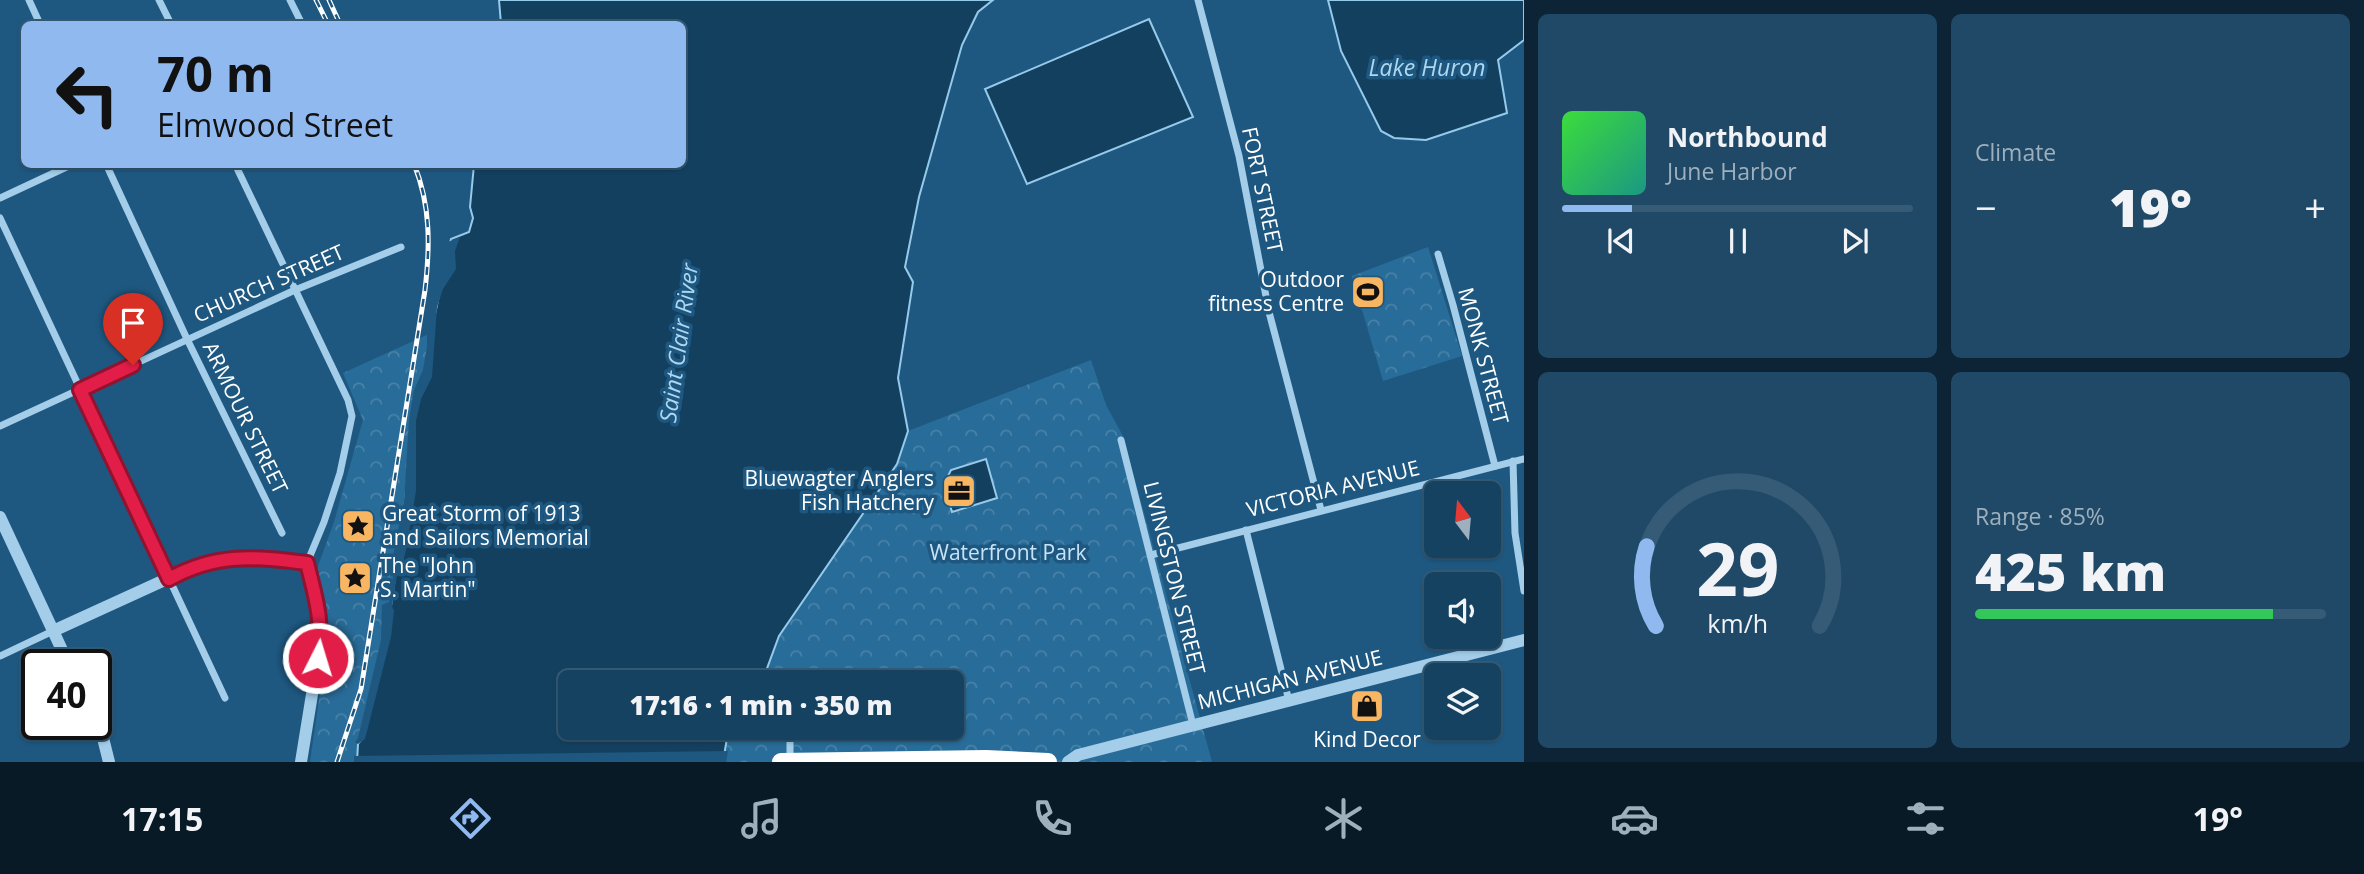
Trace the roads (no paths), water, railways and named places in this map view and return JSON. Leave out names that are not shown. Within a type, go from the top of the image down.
[{"type":"highway","points":[[781,762],[986,759],[1048,762]]},
{"type":"street","points":[[29,0],[39,21]]},
{"type":"street","points":[[159,0],[169,21]]},
{"type":"street","points":[[290,0],[300,21]]},
{"type":"street","name":"FORT STREET","points":[[1198,0],[1239,156],[1269,312],[1321,510]]},
{"type":"street","points":[[0,198],[64,168]]},
{"type":"street","name":"ARMOUR STREET","points":[[108,168],[187,339],[282,533]]},
{"type":"street","points":[[237,168],[352,416],[340,473],[307,563],[319,606],[320,645],[301,762]]},
{"type":"street","points":[[0,218],[225,698]]},
{"type":"street","name":"CHURCH STREET","points":[[0,426],[295,290],[401,247]]},
{"type":"street","name":"MONK STREET","points":[[1438,254],[1494,466]]},
{"type":"street","name":"LIVINGSTON STREET","points":[[1121,440],[1193,725]]},
{"type":"street","name":"VICTORIA AVENUE","points":[[1151,555],[1524,459]]},
{"type":"street","points":[[1513,461],[1516,533],[1524,591]]},
{"type":"street","points":[[0,517],[61,649]]},
{"type":"street","points":[[1246,530],[1289,701]]},
{"type":"street","points":[[0,656],[180,573],[225,558],[255,556],[307,563]]},
{"type":"street","name":"MICHIGAN AVENUE","points":[[1068,762],[1078,755],[1524,640]]},
{"type":"street","points":[[104,740],[109,762]]},
{"type":"street","points":[[790,740],[790,762]]},
{"type":"water","name":"Saint Clair River","points":[[499,0],[993,0],[978,12],[962,45],[919,197],[905,267],[913,282],[898,378],[908,431],[897,464],[779,636],[766,670],[558,670],[558,740],[727,740],[723,762],[357,762],[358,744],[362,739],[391,606],[404,512],[412,424],[427,372],[431,333],[451,239],[469,232],[473,218],[470,207],[474,168],[686,168],[686,21],[501,21]]},
{"type":"water","name":"Lake Huron","points":[[1328,0],[1524,0],[1524,40],[1498,60],[1507,113],[1426,140],[1394,138],[1381,131],[1341,51]]},
{"type":"water","points":[[1149,19],[1193,117],[1027,184],[985,89]]},
{"type":"water","points":[[986,459],[997,498],[952,512],[944,484],[951,470]]},
{"type":"railway","points":[[316,0],[326,21]]},
{"type":"railway","points":[[329,0],[339,21]]},
{"type":"railway","points":[[337,762],[361,689],[425,290],[428,227],[424,195],[416,168]]},
{"type":"place","name":"Outdoor fitness Centre","points":[[1368,292]]},
{"type":"place","name":"Bluewagter Anglers Fish Hatchery","points":[[959,491]]},
{"type":"place","name":"Great Storm of 1913 and Sailors Memorial","points":[[358,526]]},
{"type":"place","name":"The \"John S. Martin\"","points":[[355,578]]},
{"type":"place","name":"Kind Decor","points":[[1367,706]]},
{"type":"park label","name":"Waterfront Park","points":[[1008,553]]}]
